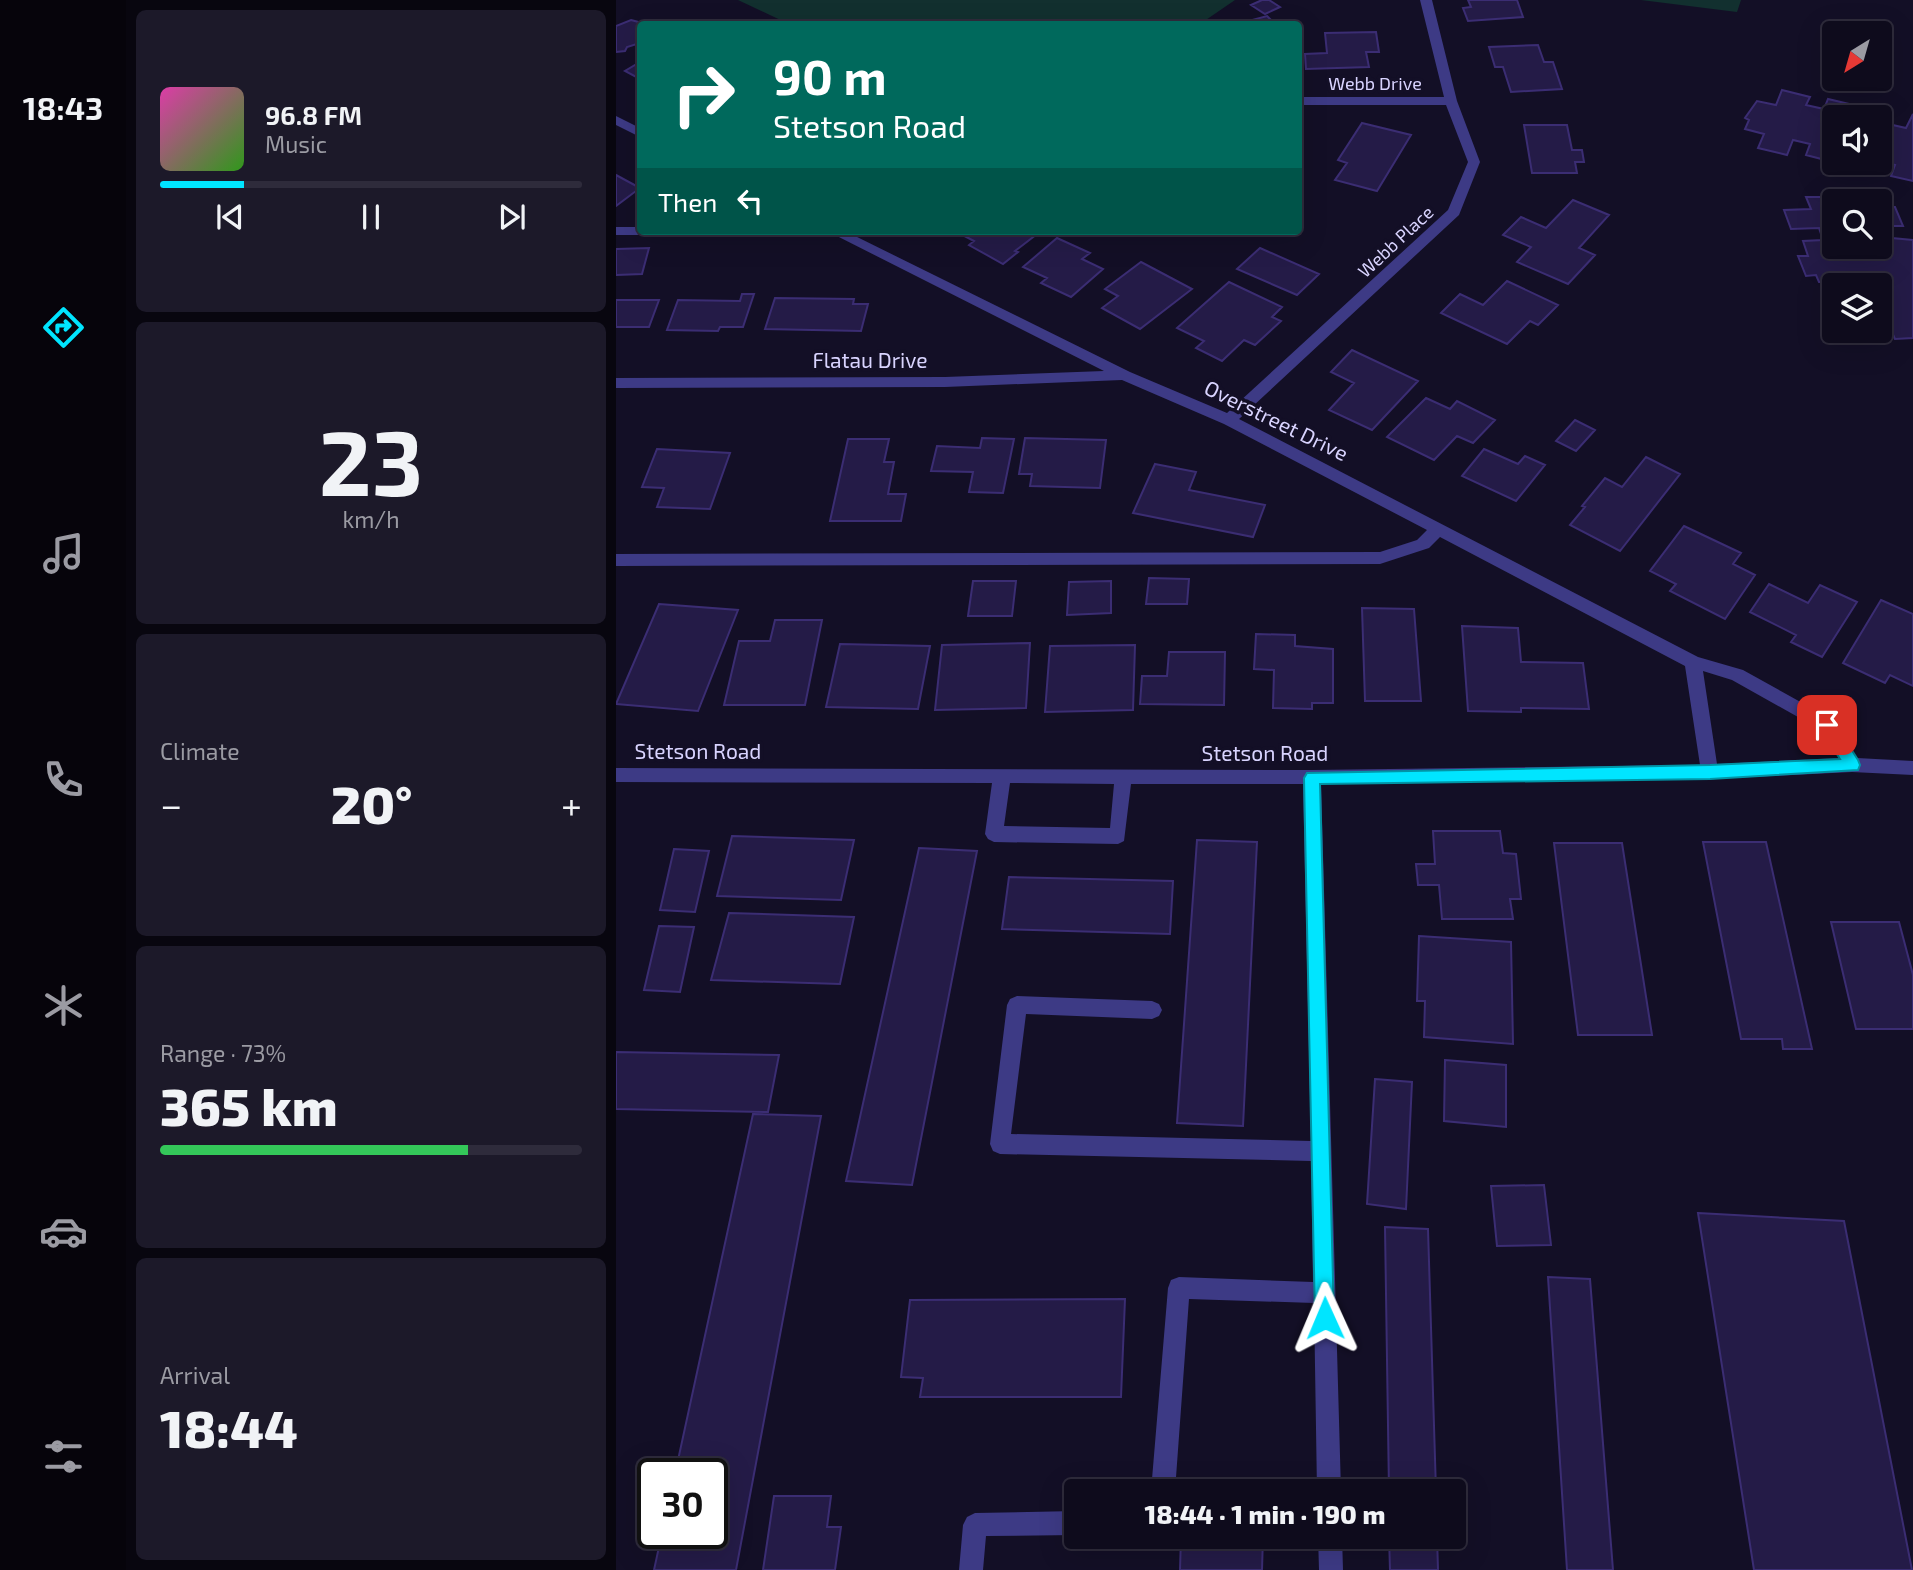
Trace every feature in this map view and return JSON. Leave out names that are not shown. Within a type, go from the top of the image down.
[{"type":"street","name":"Webb Place","points":[[1229,420],[1454,212],[1474,162],[1451,101],[1426,0]]},
{"type":"street","name":"Webb Drive","points":[[1302,101],[1451,101]]},
{"type":"street","points":[[616,120],[637,131]]},
{"type":"street","points":[[616,231],[637,231]]},
{"type":"street","name":"Overstreet Drive","points":[[842,235],[1125,375],[1229,420],[1693,662],[1737,675],[1827,725],[1852,765]]},
{"type":"street","name":"Flatau Drive","points":[[616,383],[945,382],[1125,375]]},
{"type":"street","points":[[616,560],[1380,558],[1423,544],[1438,529]]},
{"type":"street","points":[[1693,662],[1710,772]]},
{"type":"street","name":"Stetson Road","points":[[616,775],[1312,778],[1710,772],[1852,765],[1913,768]]},
{"type":"street","points":[[1002,776],[994,834],[1118,835],[1123,776]]},
{"type":"street","points":[[1312,778],[1329,1479]]},
{"type":"street","points":[[1152,1010],[1017,1005],[1000,1144],[1321,1151]]},
{"type":"street","points":[[1164,1479],[1179,1288],[1324,1293]]},
{"type":"street","points":[[971,1570],[975,1525],[1064,1523]]},
{"type":"street","points":[[1330,1549],[1331,1570]]},
{"type":"green space","points":[[738,0],[1235,0],[1204,21],[783,21]]},
{"type":"green space","points":[[1641,0],[1741,0],[1737,12]]},
{"type":"building","points":[[1269,0],[1280,7],[1265,14],[1251,5]]},
{"type":"building","points":[[1468,0],[1517,0],[1523,17],[1468,21],[1463,8],[1471,7]]},
{"type":"building","points":[[1267,16],[1272,21],[1248,21]]},
{"type":"building","points":[[631,20],[637,22],[637,44],[627,47],[625,51],[616,52],[616,26]]},
{"type":"building","points":[[1376,32],[1379,52],[1366,52],[1369,67],[1306,69],[1305,54],[1327,53],[1325,33]]},
{"type":"building","points":[[1538,45],[1544,62],[1553,62],[1562,89],[1511,92],[1503,67],[1495,67],[1489,47]]},
{"type":"building","points":[[637,64],[637,77],[625,71]]},
{"type":"building","points":[[1782,90],[1810,97],[1806,105],[1822,109],[1822,159],[1806,155],[1810,144],[1793,140],[1787,155],[1758,148],[1764,134],[1745,129],[1749,120],[1745,118],[1757,101],[1776,105]]},
{"type":"building","points":[[1828,99],[1853,105],[1826,105]]},
{"type":"building","points":[[1913,114],[1913,181],[1891,176],[1895,165],[1892,164],[1892,125],[1906,128]]},
{"type":"building","points":[[1362,123],[1411,135],[1377,191],[1335,180],[1347,163],[1338,160]]},
{"type":"building","points":[[1524,125],[1567,125],[1572,150],[1582,150],[1584,162],[1575,162],[1577,173],[1532,173]]},
{"type":"building","points":[[616,175],[637,186],[637,190],[616,206]]},
{"type":"building","points":[[1806,197],[1822,197],[1822,237],[1819,228],[1791,229],[1784,210],[1811,209]]},
{"type":"building","points":[[1573,200],[1609,215],[1579,248],[1595,255],[1568,284],[1517,262],[1531,247],[1503,235],[1521,217],[1546,228]]},
{"type":"building","points":[[1892,207],[1895,207],[1903,226],[1892,226]]},
{"type":"building","points":[[963,235],[1036,235],[1003,264],[969,245],[974,241]]},
{"type":"building","points":[[1057,238],[1090,253],[1082,259],[1103,269],[1071,297],[1041,283],[1047,278],[1023,267]]},
{"type":"building","points":[[1892,238],[1913,240],[1913,338],[1895,339],[1892,332],[1892,273],[1822,273],[1822,282],[1819,282],[1816,275],[1806,276],[1798,256],[1808,256],[1803,241],[1822,240],[1822,259],[1892,259]]},
{"type":"building","points":[[649,248],[642,274],[616,275],[616,249]]},
{"type":"building","points":[[1260,248],[1319,274],[1297,295],[1237,269]]},
{"type":"building","points":[[1141,262],[1192,289],[1140,329],[1102,308],[1118,296],[1105,289]]},
{"type":"building","points":[[1507,281],[1558,305],[1538,325],[1530,321],[1507,344],[1441,313],[1460,294],[1483,305]]},
{"type":"building","points":[[1229,282],[1282,307],[1272,317],[1281,321],[1255,345],[1244,340],[1222,361],[1196,348],[1204,341],[1177,328]]},
{"type":"building","points":[[742,294],[754,294],[743,327],[720,327],[718,331],[667,330],[678,300],[740,301]]},
{"type":"building","points":[[775,298],[854,299],[853,304],[868,304],[861,331],[765,329]]},
{"type":"building","points":[[616,300],[659,300],[649,327],[616,327]]},
{"type":"building","points":[[1352,350],[1418,381],[1372,430],[1329,410],[1354,383],[1331,372]]},
{"type":"building","points":[[1426,398],[1450,409],[1457,401],[1495,420],[1473,443],[1457,436],[1434,460],[1387,437]]},
{"type":"building","points":[[1575,420],[1595,430],[1576,451],[1556,441]]},
{"type":"building","points":[[982,438],[1014,439],[1003,493],[969,492],[973,472],[931,471],[937,446],[980,448]]},
{"type":"building","points":[[1025,438],[1106,440],[1100,488],[1030,486],[1032,474],[1019,474]]},
{"type":"building","points":[[848,439],[889,439],[884,462],[894,462],[888,494],[906,494],[901,521],[830,521]]},
{"type":"building","points":[[657,449],[730,453],[710,509],[657,507],[664,488],[642,487]]},
{"type":"building","points":[[1484,449],[1518,464],[1525,456],[1545,465],[1516,501],[1462,476]]},
{"type":"building","points":[[1646,457],[1680,474],[1620,551],[1570,525],[1605,478],[1622,487]]},
{"type":"building","points":[[1155,464],[1196,472],[1189,490],[1265,505],[1253,537],[1133,513]]},
{"type":"building","points":[[1684,526],[1741,553],[1733,564],[1755,575],[1725,619],[1670,591],[1676,584],[1650,571]]},
{"type":"building","points":[[1149,578],[1189,579],[1187,604],[1146,604]]},
{"type":"building","points":[[973,581],[1016,581],[1012,616],[968,616]]},
{"type":"building","points":[[1111,581],[1111,613],[1067,615],[1069,582]]},
{"type":"building","points":[[1769,584],[1808,603],[1820,585],[1857,602],[1822,657],[1791,642],[1796,635],[1750,612]]},
{"type":"building","points":[[1881,600],[1913,614],[1913,686],[1890,675],[1885,683],[1843,663]]},
{"type":"building","points":[[659,604],[738,610],[698,711],[616,704]]},
{"type":"building","points":[[1362,608],[1414,609],[1421,701],[1365,701]]},
{"type":"building","points":[[775,620],[822,620],[805,705],[724,705],[739,641],[770,641]]},
{"type":"building","points":[[1462,626],[1518,628],[1521,662],[1583,663],[1589,709],[1521,708],[1521,712],[1468,711]]},
{"type":"building","points":[[1256,634],[1295,635],[1295,646],[1333,649],[1333,703],[1312,703],[1312,709],[1273,708],[1274,670],[1254,669]]},
{"type":"building","points":[[1030,643],[1026,708],[935,710],[942,645]]},
{"type":"building","points":[[840,644],[930,646],[918,709],[826,707]]},
{"type":"building","points":[[1135,645],[1133,710],[1045,712],[1050,646]]},
{"type":"building","points":[[1169,652],[1225,652],[1224,705],[1140,704],[1142,676],[1167,676]]},
{"type":"building","points":[[1433,831],[1500,831],[1503,853],[1516,854],[1521,899],[1510,899],[1513,919],[1442,919],[1439,885],[1418,885],[1416,864],[1435,864]]},
{"type":"building","points":[[732,836],[854,840],[841,900],[717,896]]},
{"type":"building","points":[[1197,840],[1257,842],[1243,1126],[1177,1123]]},
{"type":"building","points":[[1703,842],[1766,842],[1812,1049],[1783,1049],[1782,1039],[1741,1039]]},
{"type":"building","points":[[1554,843],[1622,843],[1652,1035],[1578,1035]]},
{"type":"building","points":[[919,848],[977,851],[912,1185],[846,1181]]},
{"type":"building","points":[[674,849],[709,851],[695,912],[660,910]]},
{"type":"building","points":[[1009,877],[1173,881],[1170,934],[1002,929]]},
{"type":"building","points":[[729,913],[854,917],[840,984],[711,980]]},
{"type":"building","points":[[1831,922],[1899,922],[1913,975],[1913,1029],[1856,1029]]},
{"type":"building","points":[[659,926],[694,927],[680,992],[644,990]]},
{"type":"building","points":[[1419,936],[1511,942],[1513,1044],[1424,1037],[1425,1001],[1417,1001]]},
{"type":"building","points":[[616,1052],[779,1055],[768,1112],[616,1109]]},
{"type":"building","points":[[1445,1060],[1506,1065],[1506,1127],[1444,1121]]},
{"type":"building","points":[[1375,1079],[1412,1082],[1406,1209],[1367,1204]]},
{"type":"building","points":[[753,1114],[821,1116],[736,1570],[654,1570],[659,1549],[728,1549],[728,1458],[678,1458]]},
{"type":"building","points":[[1544,1185],[1551,1245],[1497,1246],[1491,1186]]},
{"type":"building","points":[[1698,1213],[1844,1221],[1912,1570],[1754,1570]]},
{"type":"building","points":[[1385,1227],[1428,1229],[1436,1479],[1389,1479]]},
{"type":"building","points":[[1548,1277],[1590,1279],[1613,1570],[1567,1570]]},
{"type":"building","points":[[1125,1299],[1121,1397],[920,1397],[923,1378],[901,1377],[910,1300]]},
{"type":"building","points":[[774,1496],[831,1496],[827,1527],[841,1527],[835,1570],[763,1570]]},
{"type":"building","points":[[1181,1549],[1263,1549],[1262,1570],[1180,1570]]},
{"type":"building","points":[[1389,1549],[1437,1549],[1438,1570],[1390,1570]]},
{"type":"route","points":[[1325,1318],[1312,778],[1710,772],[1852,765],[1827,725]]}]
